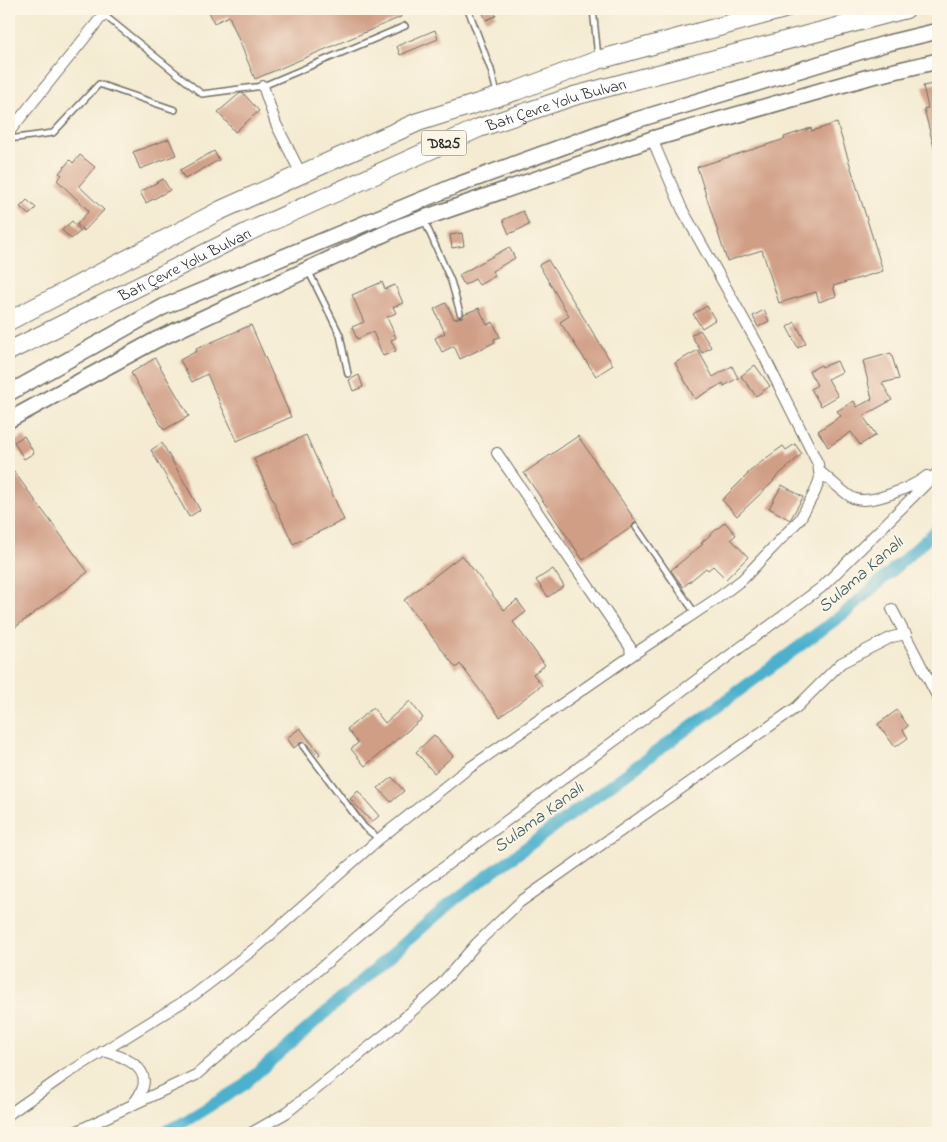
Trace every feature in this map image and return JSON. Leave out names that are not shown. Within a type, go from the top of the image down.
[{"type":"highway","name":"Batı Çevre Yolu Bulvarı","points":[[9,321],[221,210],[418,122],[498,97],[598,60],[784,9]]},
{"type":"highway","name":"Batı Çevre Yolu Bulvarı","points":[[9,351],[248,232],[479,128],[574,96],[906,9]]},
{"type":"main road","points":[[9,393],[163,307],[456,186],[633,121],[888,43],[938,31]]},
{"type":"main road","points":[[9,420],[156,340],[401,226],[652,138],[869,77],[938,61]]},
{"type":"street","points":[[9,132],[106,12]]},
{"type":"street","points":[[263,86],[276,124],[301,174]]},
{"type":"street","points":[[10,1111],[194,995],[251,952],[379,839],[465,771],[743,579],[800,519],[815,492],[820,478],[818,464],[762,350],[682,209],[652,138]]},
{"type":"street","points":[[497,453],[630,647],[631,656]]},
{"type":"street","points":[[819,471],[852,498],[861,500],[878,498],[920,481],[938,468]]},
{"type":"street","points":[[73,1133],[196,1075],[401,899],[822,587],[938,472]]},
{"type":"street","points":[[892,609],[938,698]]},
{"type":"street","points":[[251,1133],[286,1113],[388,1032],[436,991],[476,943],[520,902],[797,707],[841,663],[892,637],[906,634]]},
{"type":"street","points":[[103,1052],[126,1059],[140,1072],[144,1079],[143,1086],[132,1105]]},
{"type":"lane","points":[[468,9],[491,70],[498,97]]},
{"type":"lane","points":[[593,9],[598,60]]},
{"type":"lane","points":[[106,12],[202,94],[263,86],[406,26]]},
{"type":"lane","points":[[9,140],[53,133],[100,84],[175,110]]},
{"type":"lane","points":[[423,218],[451,281],[460,313]]},
{"type":"lane","points":[[307,270],[340,335],[348,374]]},
{"type":"lane","points":[[636,527],[696,613]]},
{"type":"lane","points":[[303,746],[364,828],[379,839]]},
{"type":"building","points":[[208,9],[398,9],[401,17],[255,79],[229,16],[214,23]]},
{"type":"building","points":[[481,9],[493,9],[496,16],[486,20]]},
{"type":"building","points":[[435,30],[438,39],[400,55],[397,46]]},
{"type":"building","points":[[938,83],[938,150],[935,151],[924,109],[928,108],[923,86]]},
{"type":"building","points":[[243,93],[259,111],[235,132],[218,112],[239,94]]},
{"type":"building","points":[[837,123],[883,271],[833,286],[836,296],[819,302],[816,292],[779,303],[762,250],[727,261],[697,167],[785,139],[784,137],[811,128],[812,131]]},
{"type":"building","points":[[169,139],[176,155],[140,169],[133,152]]},
{"type":"building","points":[[214,151],[219,160],[185,179],[180,170]]},
{"type":"building","points":[[80,155],[95,167],[79,186],[104,210],[84,231],[77,224],[89,211],[57,180],[62,175],[59,173],[70,160],[73,163]]},
{"type":"building","points":[[163,179],[170,190],[146,203],[140,192]]},
{"type":"building","points":[[27,200],[36,208],[29,215],[20,207]]},
{"type":"building","points":[[523,211],[529,225],[509,234],[503,220]]},
{"type":"building","points":[[72,221],[81,231],[71,239],[62,230]]},
{"type":"building","points":[[462,233],[464,246],[452,248],[450,235]]},
{"type":"building","points":[[509,247],[515,258],[492,271],[495,276],[479,285],[475,279],[464,285],[459,275]]},
{"type":"building","points":[[548,260],[613,365],[596,376],[560,322],[569,316],[539,265]]},
{"type":"building","points":[[382,282],[385,289],[395,285],[403,303],[393,307],[396,313],[387,317],[396,338],[391,340],[396,351],[383,356],[373,332],[357,339],[352,327],[364,322],[352,295]]},
{"type":"building","points":[[446,303],[454,319],[479,308],[487,325],[493,322],[500,337],[494,339],[495,342],[460,359],[454,346],[442,352],[435,338],[445,333],[434,309]]},
{"type":"building","points":[[707,306],[715,320],[702,328],[693,314]]},
{"type":"building","points":[[764,310],[769,321],[758,327],[753,316]]},
{"type":"building","points":[[795,322],[806,343],[798,348],[787,327]]},
{"type":"building","points":[[251,325],[291,417],[237,441],[207,374],[192,382],[180,360],[197,351],[196,349]]},
{"type":"building","points":[[700,330],[711,347],[702,353],[691,335]]},
{"type":"building","points":[[698,350],[713,377],[732,366],[738,378],[724,386],[723,383],[695,399],[675,363]]},
{"type":"building","points":[[891,353],[899,379],[882,383],[892,400],[863,416],[876,435],[860,445],[851,432],[828,447],[818,431],[841,416],[837,411],[854,401],[857,407],[872,399],[863,361]]},
{"type":"building","points":[[155,358],[189,416],[164,430],[131,373]]},
{"type":"building","points":[[837,361],[842,372],[828,379],[838,396],[821,406],[811,389],[817,385],[809,371],[821,365],[822,367]]},
{"type":"building","points":[[755,365],[770,386],[756,396],[741,376]]},
{"type":"building","points":[[359,375],[363,387],[353,391],[349,380]]},
{"type":"building","points":[[306,435],[344,520],[293,544],[254,459]]},
{"type":"building","points":[[24,436],[34,453],[24,459],[14,442]]},
{"type":"building","points":[[578,436],[637,523],[634,523],[632,527],[583,560],[524,473]]},
{"type":"building","points":[[162,443],[200,510],[189,517],[151,450]]},
{"type":"building","points":[[795,444],[802,454],[737,516],[722,500],[748,473],[765,459],[783,446],[786,450]]},
{"type":"building","points":[[9,465],[88,572],[9,632]]},
{"type":"building","points":[[782,485],[803,497],[790,520],[769,508]]},
{"type":"building","points":[[725,522],[736,535],[731,539],[748,557],[726,579],[713,566],[708,570],[706,568],[683,587],[671,570],[703,544],[701,543]]},
{"type":"building","points":[[462,555],[504,610],[517,600],[526,612],[513,622],[545,665],[533,674],[542,685],[500,717],[460,664],[456,668],[404,600]]},
{"type":"building","points":[[553,569],[564,586],[548,597],[536,580]]},
{"type":"building","points":[[410,701],[423,718],[365,766],[351,749],[358,743],[347,729],[373,708],[385,723]]},
{"type":"building","points":[[897,710],[908,726],[903,730],[908,738],[895,747],[878,724]]},
{"type":"building","points":[[300,728],[320,754],[318,756],[305,742],[301,742],[294,748],[287,738]]},
{"type":"building","points":[[434,735],[453,756],[434,773],[416,752]]},
{"type":"building","points":[[392,777],[404,791],[391,802],[378,788]]},
{"type":"building","points":[[358,791],[379,816],[372,822],[350,799]]},
{"type":"waterway","name":"Sulama Kanalı","points":[[161,1133],[179,1125],[241,1087],[448,905],[846,612],[938,529]]}]
